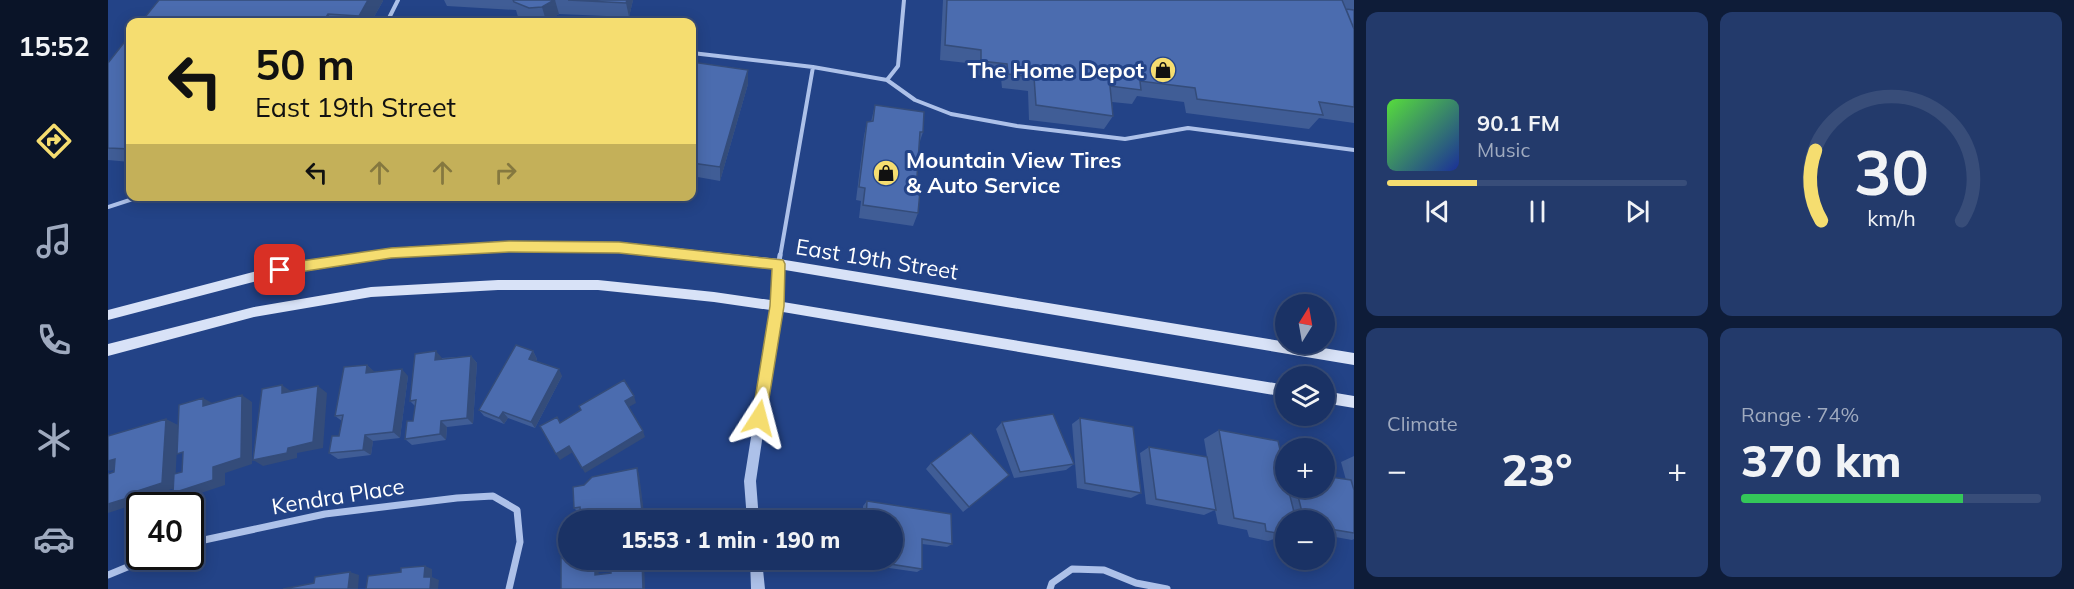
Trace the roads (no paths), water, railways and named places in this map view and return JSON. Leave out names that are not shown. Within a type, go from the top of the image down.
[{"type":"main road","name":"East 19th Street","points":[[108,315],[280,270],[391,253],[509,246],[619,247],[779,264],[1354,359]]},
{"type":"main road","points":[[108,350],[254,312],[371,292],[498,285],[598,285],[777,306],[1275,389]]},
{"type":"main road","points":[[1335,399],[1354,402]]},
{"type":"street","points":[[752,510],[750,481],[777,306],[779,264]]},
{"type":"street","name":"Kendra Place","points":[[204,540],[325,514],[397,504],[493,496],[517,510],[520,542],[509,589]]},
{"type":"street","points":[[108,575],[126,568]]},
{"type":"street","points":[[1051,586],[1072,569],[1104,570],[1136,583],[1167,589]]},
{"type":"street","points":[[757,570],[758,589]]},
{"type":"lane","points":[[389,18],[398,0]]},
{"type":"lane","points":[[886,80],[898,66],[904,0]]},
{"type":"lane","points":[[696,54],[813,67],[886,80],[915,100],[951,114],[1017,126],[1116,139],[1188,128],[1354,150]]},
{"type":"lane","points":[[779,264],[813,67]]},
{"type":"lane","points":[[108,207],[127,201]]},
{"type":"place","name":"The Home Depot","points":[[1163,70]]},
{"type":"place","name":"Mountain View Tires & Auto Service","points":[[886,173]]}]
